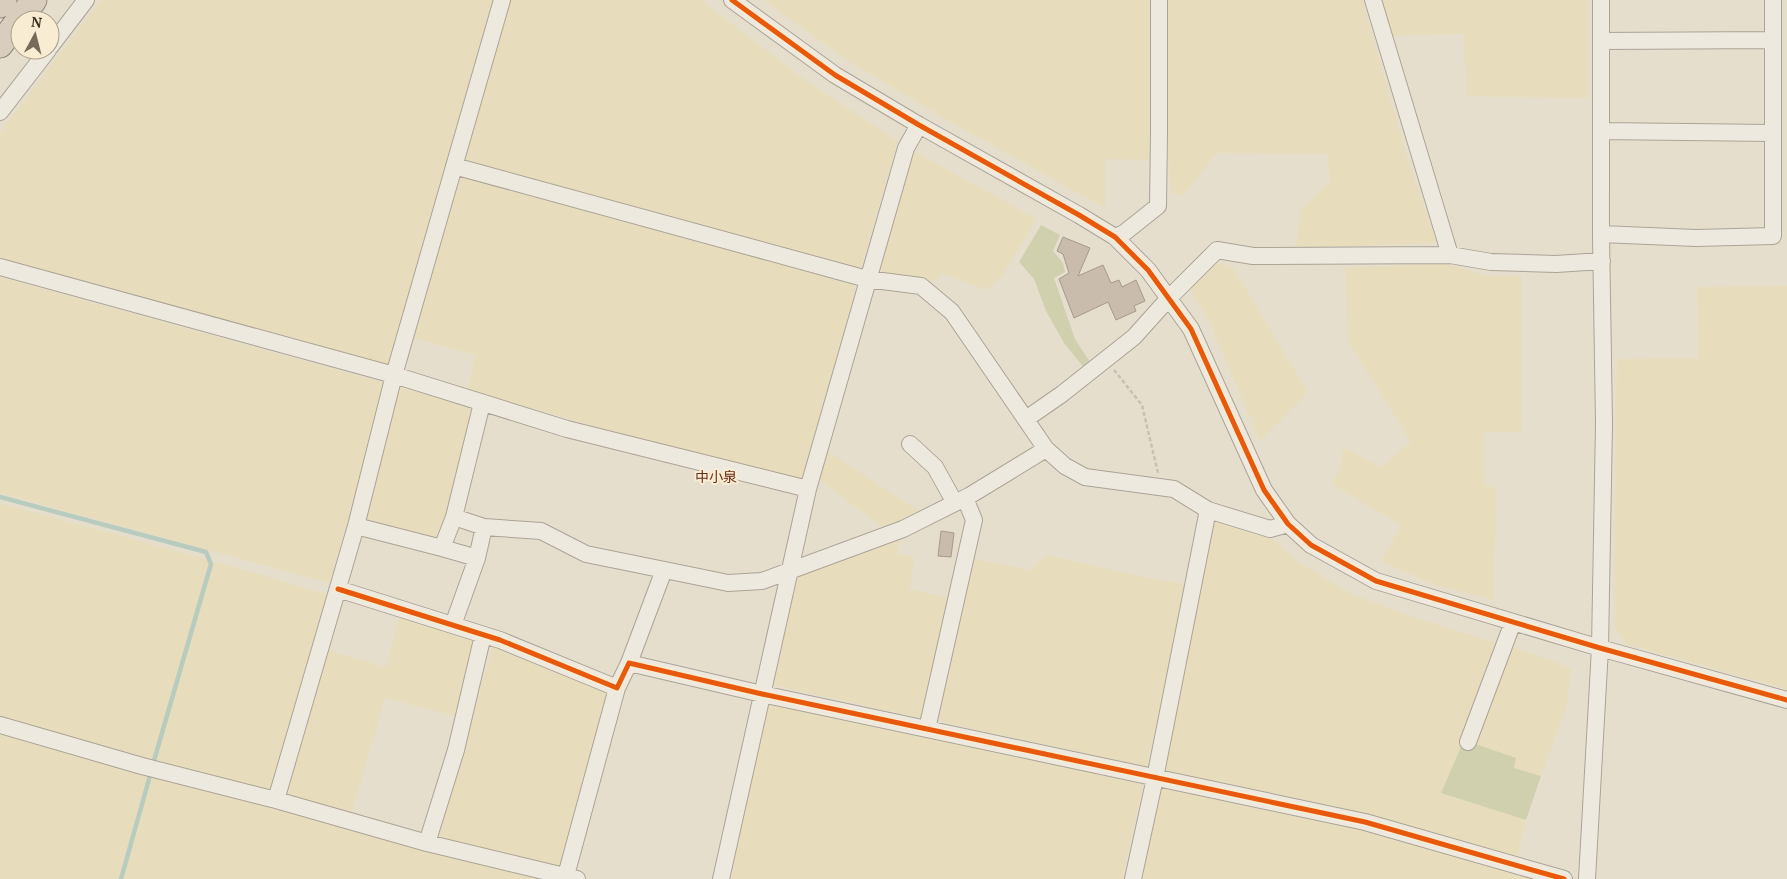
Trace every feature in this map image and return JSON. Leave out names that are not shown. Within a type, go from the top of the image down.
[{"type":"highway","points":[[0,5],[4,0]]},
{"type":"highway","points":[[0,45],[34,0]]},
{"type":"street","points":[[60,34],[86,0]]},
{"type":"street","points":[[276,800],[356,526],[394,375],[502,0]]},
{"type":"street","points":[[732,0],[835,74],[919,125],[1115,237],[1148,270],[1191,329],[1264,490],[1288,524],[1311,545],[1376,581],[1600,648],[1787,700]]},
{"type":"street","points":[[1115,237],[1124,233],[1158,206],[1160,133],[1159,0]]},
{"type":"street","points":[[1373,0],[1450,255]]},
{"type":"street","points":[[1587,879],[1600,648],[1604,424],[1601,234],[1601,0]]},
{"type":"street","points":[[1601,234],[1696,238],[1773,236],[1773,0]]},
{"type":"street","points":[[1601,41],[1773,40]]},
{"type":"street","points":[[0,112],[40,60]]},
{"type":"street","points":[[721,879],[808,489],[906,148],[919,125]]},
{"type":"street","points":[[1601,131],[1773,133]]},
{"type":"street","points":[[454,166],[867,280],[921,286],[952,312],[1046,449],[1065,466],[1085,478],[1174,489],[1208,510],[1270,529],[1288,524]]},
{"type":"street","points":[[1026,419],[1062,394],[1134,337],[1169,298],[1218,250],[1253,256],[1450,255],[1491,262],[1556,264],[1602,261]]},
{"type":"street","points":[[0,267],[394,375],[566,430],[808,489]]},
{"type":"street","points":[[442,548],[454,517],[482,403]]},
{"type":"street","points":[[910,444],[935,467],[974,520],[927,729]]},
{"type":"street","points":[[454,517],[484,527],[541,531],[586,554],[728,583],[762,581],[903,529],[960,500],[1046,449]]},
{"type":"street","points":[[1133,879],[1208,510]]},
{"type":"street","points":[[356,526],[477,558]]},
{"type":"street","points":[[453,625],[477,558],[484,527]]},
{"type":"street","points":[[0,725],[142,766],[276,800],[427,843],[569,878],[618,688],[630,663],[664,570]]},
{"type":"street","points":[[338,589],[500,640],[618,688]]},
{"type":"street","points":[[1468,742],[1512,622]]},
{"type":"street","points":[[427,843],[456,750],[484,635]]},
{"type":"street","points":[[630,663],[762,694],[1365,822],[1564,879]]},
{"type":"path","points":[[1105,360],[1142,405],[1160,487]]},
{"type":"shaded area","points":[[101,0],[496,0],[390,371],[0,261],[0,133],[55,60],[60,60],[60,54]]},
{"type":"shaded area","points":[[509,0],[701,0],[805,80],[898,141],[862,265],[856,271],[467,162],[463,157]]},
{"type":"shaded area","points":[[764,0],[1152,0],[1152,160],[1105,159],[1105,208],[954,124],[847,60]]},
{"type":"shaded area","points":[[1167,0],[1362,0],[1409,163],[1437,243],[1296,248],[1300,211],[1330,181],[1327,154],[1217,153],[1183,196],[1171,192],[1169,177]]},
{"type":"shaded area","points":[[1383,0],[1588,0],[1588,98],[1467,96],[1463,34],[1392,36]]},
{"type":"shaded area","points":[[912,150],[1037,219],[1002,276],[988,290],[943,274],[935,281],[880,276],[876,268]]},
{"type":"shaded area","points":[[460,175],[849,281],[856,290],[802,483],[467,391],[475,355],[414,338]]},
{"type":"shaded area","points":[[1222,263],[1234,269],[1308,392],[1260,441],[1209,321],[1189,287],[1211,266]]},
{"type":"shaded area","points":[[1445,263],[1487,276],[1521,276],[1522,432],[1484,432],[1485,485],[1496,488],[1494,600],[1432,584],[1381,561],[1401,525],[1332,484],[1339,471],[1344,447],[1381,467],[1411,442],[1348,341],[1345,268]]},
{"type":"shaded area","points":[[0,277],[388,384],[329,583],[0,493]]},
{"type":"shaded area","points":[[1787,286],[1787,689],[1626,644],[1614,625],[1617,359],[1698,358],[1697,287]]},
{"type":"shaded area","points":[[401,385],[474,410],[438,540],[364,519]]},
{"type":"shaded area","points":[[826,450],[919,511],[884,528],[818,479]]},
{"type":"shaded area","points":[[0,503],[224,564],[329,595],[316,647],[386,667],[400,616],[476,640],[455,716],[385,698],[352,812],[438,837],[493,646],[607,693],[572,831],[557,879],[0,879]]},
{"type":"shaded area","points":[[1211,519],[1273,539],[1298,562],[1352,594],[1423,620],[1555,661],[1571,669],[1567,706],[1541,776],[1514,768],[1516,758],[1441,793],[1526,820],[1517,860],[1163,773]]},
{"type":"shaded area","points":[[900,540],[897,554],[914,557],[910,589],[949,598],[924,719],[770,684],[796,577]]},
{"type":"shaded area","points":[[1048,555],[1139,576],[1186,584],[1147,767],[942,722],[938,714],[972,558],[1030,570]]},
{"type":"shaded area","points":[[767,700],[1144,781],[1122,879],[731,879]]},
{"type":"shaded area","points":[[1159,785],[1350,824],[1537,879],[1138,879]]},
{"type":"green space","points":[[1041,225],[1060,235],[1053,251],[1063,263],[1065,272],[1054,278],[1075,339],[1090,362],[1085,369],[1064,343],[1046,311],[1034,279],[1019,262]]},
{"type":"green space","points":[[1464,740],[1516,758],[1514,768],[1541,776],[1526,820],[1441,793]]},
{"type":"building","points":[[1063,237],[1090,248],[1078,276],[1103,265],[1111,283],[1119,280],[1122,287],[1136,280],[1145,301],[1134,306],[1136,311],[1116,320],[1108,302],[1074,318],[1059,279],[1069,273],[1063,254],[1057,251]]},
{"type":"building","points":[[941,531],[954,533],[951,557],[938,556]]},
{"type":"waterway","points":[[0,497],[206,552],[211,564],[153,764]]},
{"type":"waterway","points":[[121,879],[151,772]]},
{"type":"cycle path","points":[[732,0],[835,75],[1115,237],[1148,270],[1191,329],[1264,490],[1288,524],[1311,545],[1376,581],[1600,648],[1787,700]]},
{"type":"cycle path","points":[[338,589],[500,640],[617,688],[629,663],[762,694],[1365,822],[1564,879]]},
{"type":"district","name":"中小泉","points":[[716,477]]}]
